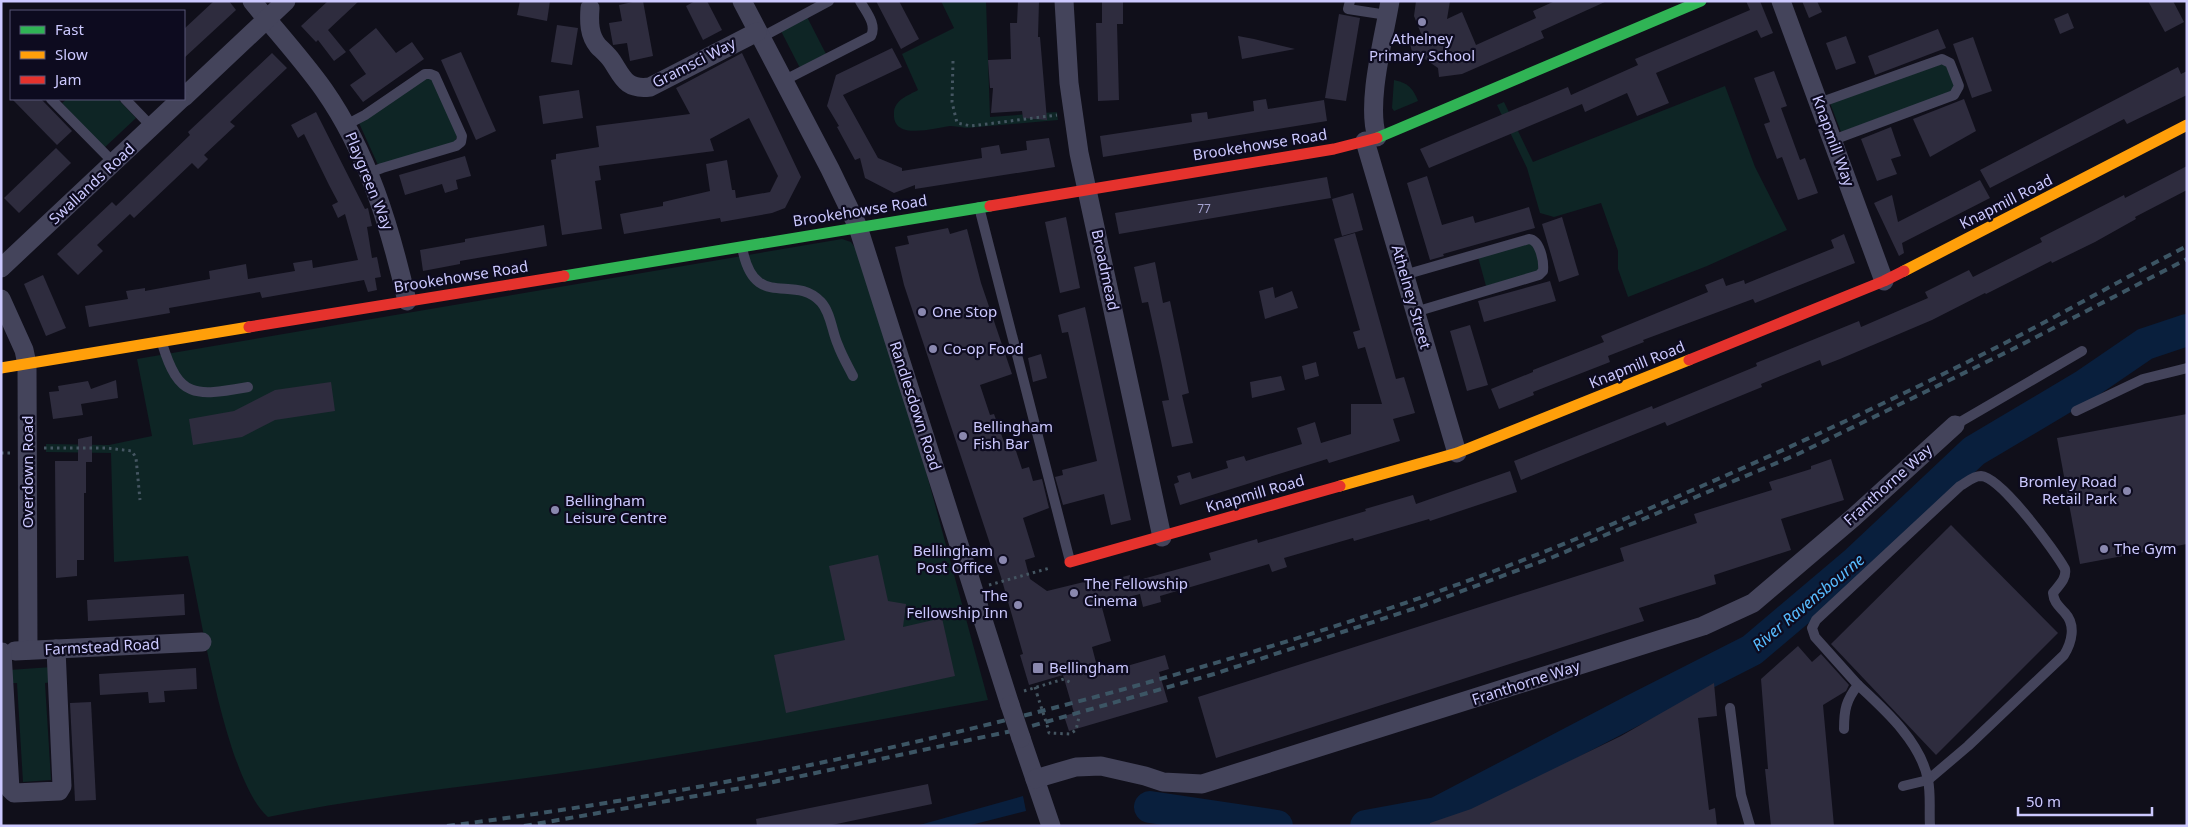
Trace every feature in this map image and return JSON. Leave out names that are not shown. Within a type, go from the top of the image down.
[{"type":"street","name":"Playgreen Way","points":[[252,1],[310,71],[346,125],[369,173],[390,232],[407,301]]},
{"type":"street","name":"Swallands Road","points":[[185,96],[286,1]]},
{"type":"street","name":"Randlesdown Road","points":[[742,1],[830,169],[858,227],[1010,705],[1051,826]]},
{"type":"street","name":"Broadmead","points":[[1064,1],[1069,83],[1073,114],[1162,536]]},
{"type":"street","name":"Brookehowse Road","points":[[1,368],[1334,149],[1371,139],[1701,1]]},
{"type":"street","name":"Knapmill Way","points":[[1781,1],[1884,281]]},
{"type":"street","name":"Gramsci Way","points":[[590,8],[591,31],[594,40],[607,54],[625,81],[641,88],[650,86],[759,35]]},
{"type":"street","name":"Athelney Street","points":[[1389,8],[1372,110],[1371,139],[1404,275],[1457,453]]},
{"type":"street","name":"Swallands Road","points":[[1,268],[181,100]]},
{"type":"street","name":"Knapmill Road","points":[[1070,562],[1457,453],[1884,281],[2187,125]]},
{"type":"street","name":"Overdown Road","points":[[1,298],[24,350],[27,364],[28,650]]},
{"type":"street","name":"Franthorne Way","points":[[1035,779],[1076,767],[1101,766],[1163,782],[1202,784],[1704,626],[1753,604],[1854,517],[1955,425]]},
{"type":"street","name":"Farmstead Road","points":[[2,652],[202,642]]},
{"type":"street","points":[[2,652],[10,788],[14,793],[59,791],[62,786],[56,649]]},
{"type":"lane","points":[[759,35],[829,1]]},
{"type":"lane","points":[[783,81],[871,36],[874,30],[873,24],[860,1]]},
{"type":"lane","points":[[1350,1],[1348,9],[1389,8]]},
{"type":"lane","points":[[1819,103],[1942,59],[1950,63],[1959,86],[1954,95],[1833,140]]},
{"type":"lane","points":[[346,125],[425,74],[435,76],[462,136],[461,142],[456,146],[369,173]]},
{"type":"lane","points":[[52,100],[114,164]]},
{"type":"lane","points":[[126,100],[152,127]]},
{"type":"lane","points":[[978,207],[1070,562]]},
{"type":"lane","points":[[1404,275],[1529,239],[1537,243],[1544,266],[1543,272],[1539,275],[1415,312]]},
{"type":"lane","points":[[742,246],[745,264],[758,282],[766,286],[810,294],[823,304],[838,345],[853,376]]},
{"type":"lane","points":[[162,342],[173,374],[179,382],[187,387],[206,393],[248,387]]},
{"type":"lane","points":[[1955,425],[2082,351]]},
{"type":"lane","points":[[2076,411],[2143,379],[2187,368]]},
{"type":"lane","points":[[1903,786],[1928,780],[1968,746],[2064,655],[2071,640],[2070,621],[2054,601],[2054,593],[2063,580],[2065,569],[2008,494],[1990,479],[1980,476],[1972,478],[1960,486],[1816,620],[1812,628],[1815,637],[1858,685],[1876,701],[1912,744],[1922,761],[1928,780],[1930,826]]},
{"type":"lane","points":[[1844,729],[1844,711],[1848,697],[1858,685]]},
{"type":"lane","points":[[1730,708],[1741,795],[1750,826]]},
{"type":"path","points":[[953,61],[952,102],[957,123],[971,126],[1073,114]]},
{"type":"path","points":[[46,448],[132,450],[136,458],[140,500]]},
{"type":"path","points":[[1,453],[13,453]]},
{"type":"path","points":[[1006,580],[1039,571]]},
{"type":"path","points":[[1073,684],[1064,680],[1035,687],[1049,733],[1070,734],[1076,730],[1079,717]]},
{"type":"green space","points":[[941,1],[986,1],[990,117],[1057,112],[1058,120],[966,128],[950,126],[915,131],[900,127],[895,122],[894,113],[896,105],[903,98],[918,90],[902,54],[954,28]]},
{"type":"green space","points":[[807,17],[826,54],[800,68],[781,31]]},
{"type":"green space","points":[[1941,64],[1948,66],[1955,85],[1951,92],[1841,132],[1830,103]]},
{"type":"green space","points":[[425,77],[433,80],[458,135],[454,143],[378,165],[359,123]]},
{"type":"green space","points":[[1394,80],[1409,87],[1418,101],[1394,111],[1392,108]]},
{"type":"green space","points":[[1725,86],[1755,167],[1787,230],[1707,266],[1628,297],[1618,269],[1618,251],[1601,203],[1554,217],[1540,213],[1527,168],[1497,105],[1504,102],[1533,162]]},
{"type":"green space","points":[[66,100],[119,100],[136,118],[104,148],[62,103]]},
{"type":"green space","name":"Bellingham Leisure Centre","points":[[842,239],[851,242],[858,252],[924,464],[988,700],[646,760],[350,802],[268,817],[253,798],[240,769],[228,734],[208,655],[188,556],[114,562],[111,453],[46,452],[46,444],[109,445],[152,436],[137,359]]},
{"type":"green space","points":[[1529,242],[1535,245],[1541,266],[1536,272],[1486,286],[1478,257]]},
{"type":"green space","points":[[52,667],[53,682],[45,683],[51,780],[23,782],[17,683],[10,683],[9,670]]},
{"type":"water","points":[[1023,796],[1026,811],[967,826],[916,826]]},
{"type":"building","points":[[214,1],[229,1],[236,10],[185,57],[185,28]]},
{"type":"building","points":[[328,1],[359,1],[328,30],[346,52],[334,61],[318,40],[316,42],[301,26]]},
{"type":"building","points":[[520,1],[550,1],[547,21],[517,15]]},
{"type":"building","points":[[643,1],[653,56],[630,61],[627,43],[613,45],[609,23],[622,21],[619,5]]},
{"type":"building","points":[[695,1],[707,1],[722,30],[703,40],[686,6]]},
{"type":"building","points":[[876,1],[899,1],[919,39],[901,49]]},
{"type":"building","points":[[1018,1],[1039,1],[1038,37],[1040,37],[1047,120],[1023,118],[1022,111],[991,113],[993,88],[990,88],[988,60],[1011,59],[1010,23],[1017,23]]},
{"type":"building","points":[[1102,1],[1123,1],[1123,24],[1117,24],[1119,100],[1098,101],[1096,23],[1102,23]]},
{"type":"building","points":[[1416,1],[1450,1],[1447,19],[1462,12],[1476,45],[1536,18],[1533,11],[1555,1],[1607,1],[1541,31],[1544,38],[1462,74],[1439,77],[1438,68],[1422,57],[1414,59],[1410,44],[1424,41],[1414,16]]},
{"type":"building","points":[[1746,1],[1760,1],[1773,33],[1761,38],[1757,30],[1656,73],[1669,103],[1637,116],[1627,93],[1585,112],[1582,104],[1429,168],[1420,149],[1568,87],[1571,95],[1638,65],[1635,59],[1750,10]]},
{"type":"building","points":[[1802,1],[1817,1],[1822,12],[1809,18]]},
{"type":"building","points":[[2148,1],[2173,1],[2184,22],[2165,32]]},
{"type":"building","points":[[2068,13],[2074,28],[2060,34],[2054,19]]},
{"type":"building","points":[[1339,14],[1360,18],[1346,101],[1325,98]]},
{"type":"building","points":[[557,25],[578,28],[572,65],[551,62]]},
{"type":"building","points":[[376,28],[396,53],[412,42],[424,59],[363,102],[350,85],[366,74],[349,50]]},
{"type":"building","points":[[1938,29],[1946,48],[1875,75],[1868,56]]},
{"type":"building","points":[[1238,36],[1254,39],[1295,49],[1242,59]]},
{"type":"building","points":[[1846,36],[1856,63],[1836,70],[1826,43]]},
{"type":"building","points":[[1973,37],[1992,91],[1972,98],[1953,44]]},
{"type":"building","points":[[892,48],[902,67],[843,95],[878,158],[902,168],[902,171],[982,158],[981,148],[999,145],[1001,154],[1027,150],[1026,141],[1049,138],[1055,167],[915,189],[915,185],[894,193],[865,178],[860,158],[855,160],[827,106],[836,75]]},
{"type":"building","points":[[461,52],[496,131],[476,140],[441,60]]},
{"type":"building","points":[[272,53],[287,68],[230,122],[235,126],[204,155],[208,159],[198,169],[192,163],[134,218],[130,214],[97,245],[103,251],[78,275],[57,254],[112,202],[116,206],[190,135],[188,132]]},
{"type":"building","points":[[742,53],[801,177],[785,208],[772,213],[721,222],[720,218],[624,234],[620,214],[663,206],[663,202],[710,191],[706,164],[727,160],[732,190],[735,190],[736,198],[770,192],[778,176],[749,118],[710,139],[714,151],[599,166],[601,180],[595,181],[602,229],[562,235],[551,160],[556,159],[556,154],[599,147],[596,126],[690,114],[676,88]]},
{"type":"building","points":[[2178,67],[2181,74],[2187,71],[2187,95],[2127,124],[2124,119],[1990,188],[1980,170]]},
{"type":"building","points":[[1774,71],[1787,106],[1781,108],[1800,160],[1805,158],[1818,193],[1798,200],[1782,157],[1777,159],[1764,124],[1770,122],[1754,78]]},
{"type":"building","points":[[579,90],[583,118],[543,124],[539,96]]},
{"type":"building","points":[[1266,99],[1268,109],[1324,100],[1327,121],[1103,157],[1100,136],[1192,122],[1191,114],[1207,112],[1208,119],[1254,111],[1253,101]]},
{"type":"building","points":[[1964,99],[1976,131],[1930,157],[1913,119]]},
{"type":"building","points":[[13,100],[42,100],[72,131],[57,145]]},
{"type":"building","points":[[316,112],[365,209],[368,208],[372,226],[367,227],[372,258],[377,257],[381,277],[375,278],[377,290],[368,292],[364,280],[262,298],[260,292],[169,308],[170,313],[89,327],[85,306],[128,299],[126,291],[145,288],[145,291],[210,279],[209,271],[246,264],[248,279],[295,271],[293,263],[312,260],[313,268],[358,260],[345,214],[338,218],[332,205],[338,202],[304,134],[298,138],[291,125]]},
{"type":"building","points":[[1891,127],[1901,156],[1891,159],[1897,174],[1877,181],[1861,139]]},
{"type":"building","points":[[56,148],[71,163],[19,213],[4,198]]},
{"type":"building","points":[[465,156],[471,176],[456,180],[458,189],[445,193],[442,184],[405,195],[399,175]]},
{"type":"building","points":[[2187,166],[2187,190],[2135,217],[2136,219],[2095,242],[2052,263],[2051,261],[1932,320],[1822,366],[1820,360],[1761,384],[1762,387],[1667,426],[1665,422],[1521,480],[1514,461],[1652,406],[1653,409],[1757,366],[1756,363],[1859,321],[1861,327],[1928,298],[1925,292],[1969,270],[1973,277],[2042,242],[2040,238],[2124,195],[2125,198]]},
{"type":"building","points":[[1427,176],[1442,225],[1473,216],[1475,223],[1529,207],[1535,228],[1443,254],[1444,256],[1430,260],[1407,183]]},
{"type":"building","points":[[1327,177],[1331,198],[1119,234],[1115,213]]},
{"type":"building","points":[[1980,180],[1990,198],[1902,243],[1904,253],[1899,256],[1874,203],[1892,195],[1898,222]]},
{"type":"building","points":[[1353,193],[1363,230],[1342,236],[1332,199]]},
{"type":"building","points":[[1066,217],[1080,288],[1060,293],[1045,222]]},
{"type":"building","points":[[1562,217],[1579,275],[1559,282],[1542,224]]},
{"type":"building","points":[[544,225],[547,246],[460,261],[460,264],[423,271],[420,250],[465,242],[465,239]]},
{"type":"building","points":[[948,228],[950,234],[967,229],[981,283],[1012,374],[980,385],[990,415],[994,414],[1004,442],[1012,439],[1022,469],[1029,467],[1033,481],[1042,479],[1049,508],[1023,518],[1035,557],[1025,560],[1030,579],[1047,591],[1088,581],[1089,586],[1130,575],[1132,582],[1211,560],[1209,553],[1257,539],[1258,543],[1413,495],[1416,504],[1510,471],[1517,492],[1430,521],[1429,519],[1354,541],[1353,538],[1284,558],[1287,567],[1272,572],[1269,564],[1160,596],[1161,602],[1143,607],[1140,594],[1101,604],[1111,641],[1092,647],[1099,674],[1165,655],[1169,669],[1159,672],[1168,702],[1069,731],[1064,716],[1074,713],[1063,675],[1029,685],[1020,655],[1023,654],[1001,577],[904,285],[895,247],[909,244],[907,236]]},
{"type":"building","points":[[1355,233],[1396,379],[1404,377],[1415,413],[1393,419],[1400,441],[1329,463],[1327,459],[1180,505],[1174,484],[1179,482],[1177,476],[1190,472],[1192,479],[1228,468],[1226,461],[1244,456],[1246,461],[1302,444],[1297,428],[1315,422],[1321,443],[1351,434],[1351,404],[1382,404],[1365,347],[1358,349],[1353,332],[1360,330],[1334,239]]},
{"type":"building","points":[[1844,234],[1855,263],[1755,303],[1753,299],[1643,340],[1644,342],[1608,356],[1610,362],[1533,392],[1534,395],[1499,409],[1491,389],[1604,342],[1601,336],[1708,292],[1705,285],[1723,278],[1726,286],[1744,280],[1745,284],[1834,248],[1831,240]]},
{"type":"building","points":[[1155,262],[1163,303],[1170,301],[1189,393],[1182,395],[1193,443],[1172,447],[1162,401],[1169,400],[1161,361],[1148,302],[1142,303],[1134,267]]},
{"type":"building","points":[[43,275],[66,328],[46,336],[24,284]]},
{"type":"building","points":[[1550,281],[1556,301],[1484,322],[1478,301]]},
{"type":"building","points":[[1273,287],[1275,298],[1292,291],[1298,308],[1265,319],[1259,291]]},
{"type":"building","points":[[1085,307],[1131,520],[1111,525],[1104,494],[1063,505],[1055,477],[1063,475],[1062,470],[1097,461],[1068,332],[1062,333],[1058,315]]},
{"type":"building","points":[[1470,325],[1488,385],[1467,391],[1450,331]]},
{"type":"building","points":[[1041,354],[1047,378],[1033,382],[1028,358]]},
{"type":"building","points":[[1316,362],[1319,376],[1305,380],[1302,366]]},
{"type":"building","points":[[1281,376],[1285,390],[1252,398],[1250,382]]},
{"type":"building","points":[[116,380],[118,398],[81,404],[83,415],[53,419],[49,392],[59,391],[58,386],[88,381],[91,389]]},
{"type":"building","points":[[331,382],[335,411],[275,420],[242,437],[193,445],[189,419],[234,411],[275,390]]},
{"type":"building","name":"Bromley Road Retail Park","points":[[2187,414],[2187,544],[2080,564],[2057,438]]},
{"type":"building","points":[[92,436],[92,462],[86,462],[86,493],[84,493],[84,560],[77,560],[77,576],[56,578],[55,461],[78,461],[78,439]]},
{"type":"building","points":[[1831,459],[1844,500],[1781,519],[1791,550],[1714,575],[1716,584],[1639,608],[1644,621],[1216,758],[1198,697],[1624,561],[1620,548],[1697,523],[1694,514],[1772,490],[1769,482],[1811,469],[1811,466]]},
{"type":"building","points":[[1951,525],[2058,633],[1936,755],[1831,644]]},
{"type":"building","points":[[878,555],[888,601],[906,604],[903,627],[942,618],[955,676],[786,713],[774,655],[845,640],[829,566]]},
{"type":"building","points":[[184,594],[185,615],[88,621],[87,600]]},
{"type":"building","points":[[1798,646],[1812,662],[1821,654],[1849,685],[1846,691],[1823,705],[1834,826],[1771,826],[1765,769],[1768,769],[1761,679]]},
{"type":"building","points":[[196,668],[197,689],[164,691],[165,702],[149,703],[148,692],[100,695],[99,674]]},
{"type":"building","points":[[1714,683],[1717,716],[1698,718],[1709,810],[1715,808],[1717,826],[1430,826],[1430,823],[1471,809],[1621,736]]},
{"type":"building","points":[[91,702],[96,800],[75,801],[70,703]]},
{"type":"building","points":[[928,784],[932,804],[827,826],[757,826],[756,819]]},
{"type":"waterway","name":"River Ravensbourne","points":[[1366,826],[1437,813],[1752,650],[1856,562],[1974,451],[2085,385],[2145,344],[2187,330]]},
{"type":"waterway","name":"River Ravensbourne","points":[[1150,807],[1277,826]]},
{"type":"railway","points":[[447,826],[624,800],[711,784],[799,767],[973,728],[1146,683],[1249,653],[1401,604],[1551,549],[1781,451],[1895,398],[2007,342],[2187,246]]},
{"type":"railway","points":[[524,826],[764,784],[1021,729],[1214,674],[1422,606],[1553,557],[1798,454],[2011,350],[2187,259]]},
{"type":"traffic: fast","points":[[1377,138],[1701,1]]},
{"type":"traffic: fast","points":[[564,276],[990,206]]},
{"type":"traffic: slow","points":[[1904,271],[2187,125]]},
{"type":"traffic: slow","points":[[1,368],[249,327]]},
{"type":"traffic: slow","points":[[1340,486],[1457,453],[1689,360]]},
{"type":"traffic: jam","points":[[990,206],[1334,149],[1377,138]]},
{"type":"traffic: jam","points":[[1689,360],[1884,281],[1904,271]]},
{"type":"traffic: jam","points":[[249,327],[564,276]]},
{"type":"traffic: jam","points":[[1070,562],[1340,486]]},
{"type":"place","name":"Athelney Primary School","points":[[1422,22]]},
{"type":"place","name":"One Stop","points":[[922,312]]},
{"type":"place","name":"Co-op Food","points":[[933,349]]},
{"type":"place","name":"Bellingham Fish Bar","points":[[963,436]]},
{"type":"place","name":"Bromley Road Retail Park","points":[[2127,491]]},
{"type":"place","name":"Bellingham Leisure Centre","points":[[555,510]]},
{"type":"place","name":"The Gym","points":[[2104,549]]},
{"type":"place","name":"Bellingham Post Office","points":[[1003,560]]},
{"type":"place","name":"The Fellowship Cinema","points":[[1074,593]]},
{"type":"place","name":"The Fellowship Inn","points":[[1018,605]]},
{"type":"place","name":"Bellingham","points":[[1038,668]]}]
